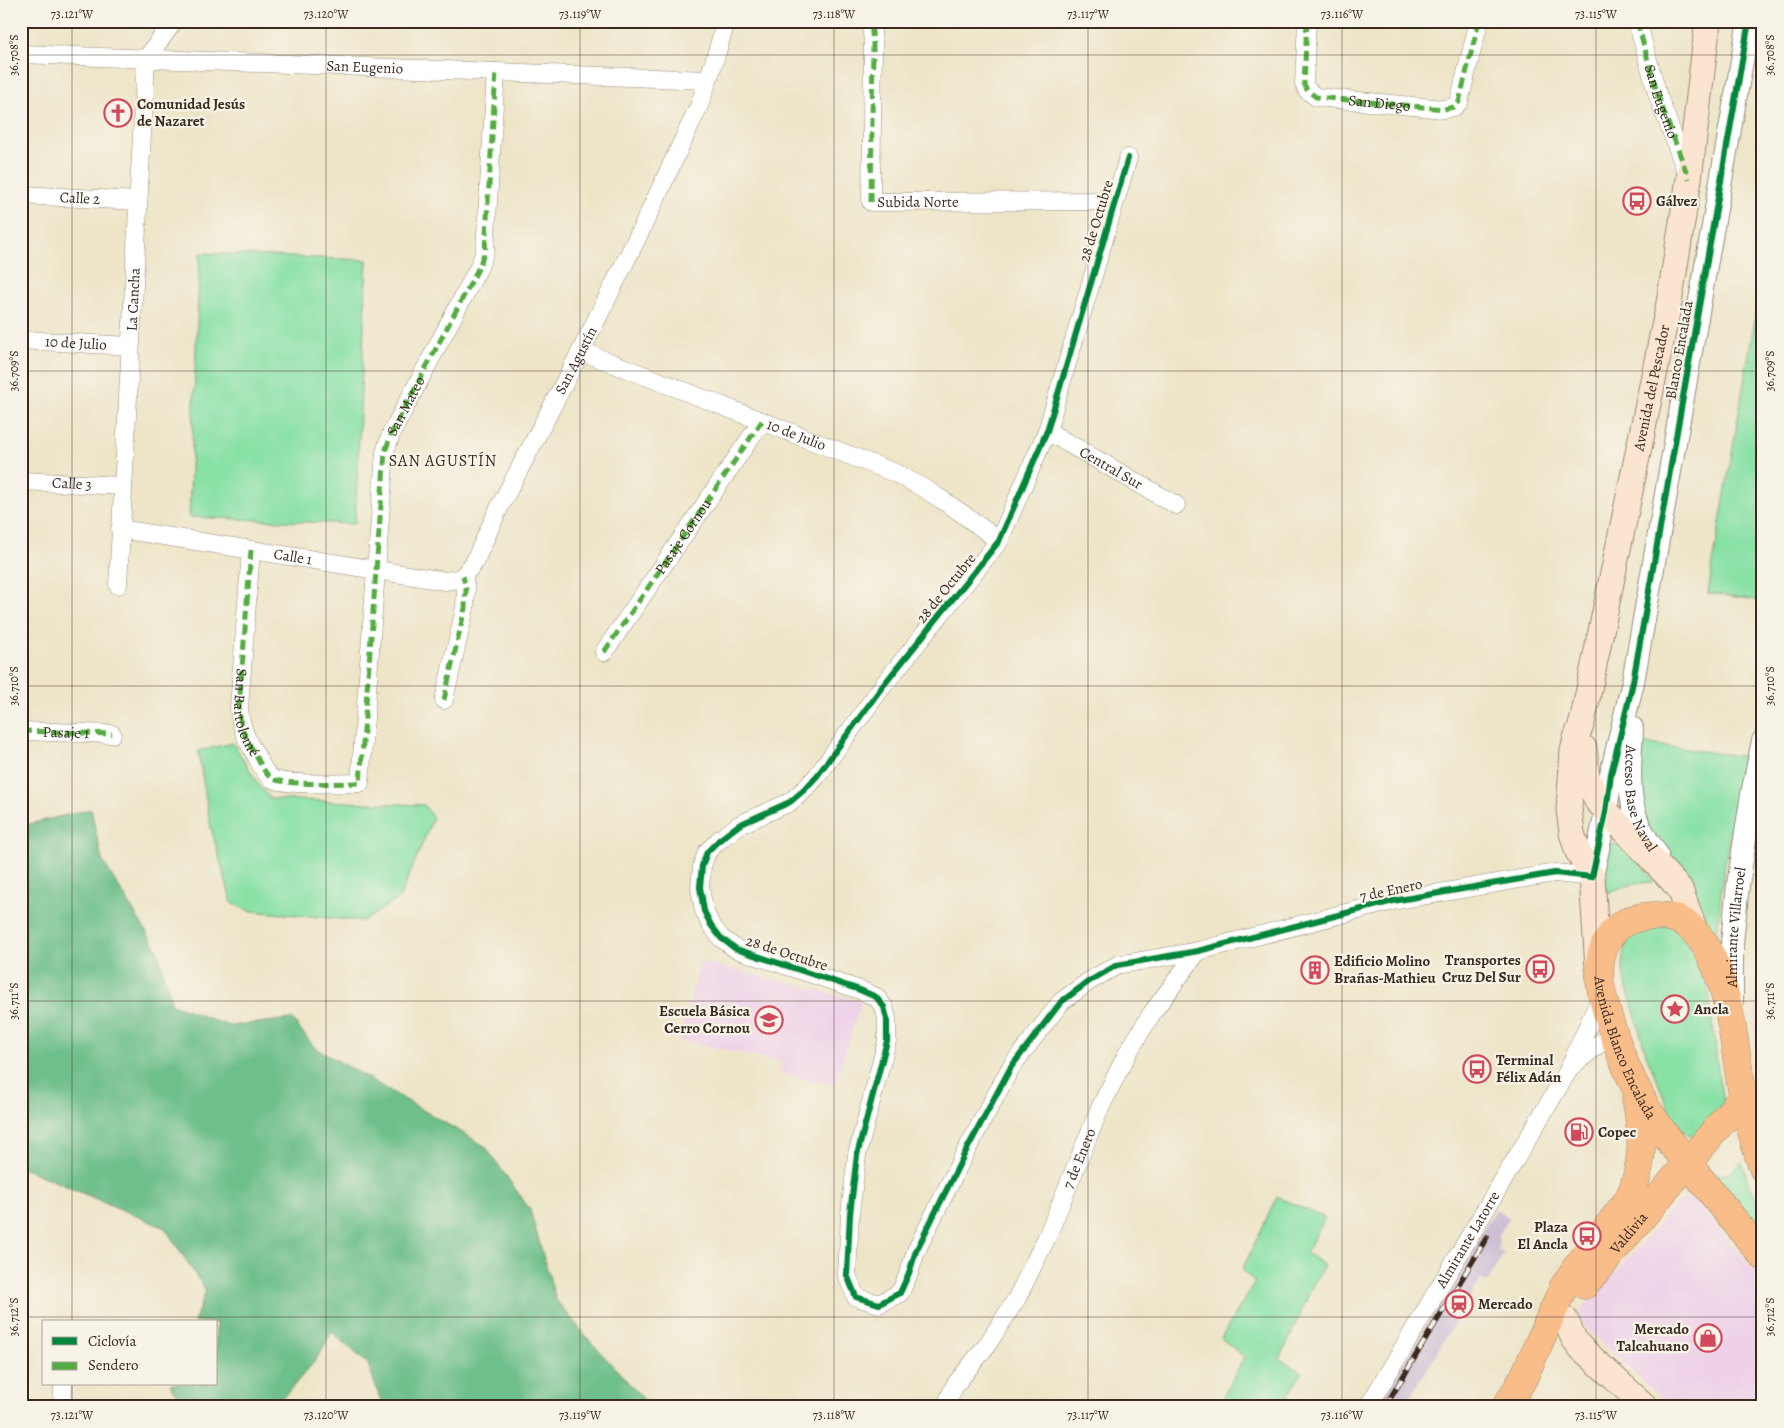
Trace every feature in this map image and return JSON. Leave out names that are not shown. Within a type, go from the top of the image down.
[{"type":"main road","name":"Avenida del Pescador","points":[[1582,723],[1669,303],[1689,179],[1708,21]]},
{"type":"main road","points":[[1582,723],[1587,776],[1591,790],[1606,812],[1680,889],[1696,933]]},
{"type":"main road","points":[[1582,723],[1573,751],[1569,809],[1572,833],[1578,852],[1592,877]]},
{"type":"main road","name":"Avenida Blanco Encalada","points":[[1592,877],[1600,983],[1614,1036],[1634,1083],[1661,1130],[1763,1256]]},
{"type":"main road","points":[[1600,983],[1603,948],[1617,928],[1625,922],[1646,916],[1669,917],[1687,924],[1696,933],[1718,972],[1732,1025],[1743,1097],[1763,1168]]},
{"type":"main road","name":"Valdivia","points":[[1506,1407],[1561,1309],[1570,1277],[1628,1200],[1638,1176],[1642,1150],[1634,1083]]},
{"type":"main road","name":"Valdivia","points":[[1561,1309],[1582,1288],[1743,1097]]},
{"type":"main road","points":[[1561,1309],[1574,1339],[1581,1348],[1646,1407]]},
{"type":"street","points":[[146,59],[174,21]]},
{"type":"street","name":"San Agustín","points":[[463,576],[474,563],[498,510],[641,230],[699,106],[726,21]]},
{"type":"street","name":"Subida Norte","points":[[871,21],[873,44],[871,202],[1115,200]]},
{"type":"street","name":"San Diego","points":[[1308,21],[1304,84],[1307,90],[1316,97],[1444,109],[1454,107],[1459,102],[1479,21]]},
{"type":"street","name":"San Eugenio","points":[[1637,21],[1658,96],[1689,179]]},
{"type":"street","name":"Blanco Encalada","points":[[1633,682],[1749,21]]},
{"type":"street","name":"San Eugenio","points":[[21,54],[708,80]]},
{"type":"street","name":"La Cancha","points":[[118,585],[146,59]]},
{"type":"street","name":"San Mateo","points":[[360,783],[384,462],[388,442],[479,267],[485,251],[496,72]]},
{"type":"street","name":"28 de Octubre","points":[[1128,158],[1047,431],[1000,541],[882,687],[817,776],[804,790],[790,802],[739,825],[707,852],[702,866],[700,887],[704,911],[711,924],[721,938],[736,950],[860,990],[876,997],[884,1006],[887,1019],[887,1041],[857,1155],[850,1214],[847,1275],[856,1297],[879,1304],[900,1293],[916,1251],[1011,1067],[1061,1002],[1088,982],[1117,965],[1198,951]]},
{"type":"street","name":"Calle 2","points":[[21,195],[138,201]]},
{"type":"street","name":"10 de Julio","points":[[21,340],[130,346]]},
{"type":"street","name":"10 de Julio","points":[[580,351],[911,480],[952,506],[1000,541]]},
{"type":"street","name":"Pasaje Cornou","points":[[604,652],[762,421]]},
{"type":"street","name":"Central Sur","points":[[1047,431],[1176,504]]},
{"type":"street","name":"Calle 3","points":[[21,481],[123,486]]},
{"type":"street","name":"Calle 1","points":[[120,529],[445,581],[458,579],[463,576]]},
{"type":"street","name":"San Bartolomé","points":[[251,550],[238,708],[241,724],[248,742],[266,772],[273,779],[280,782],[360,783]]},
{"type":"street","points":[[444,700],[465,608],[466,590],[463,576]]},
{"type":"street","name":"Acceso Base Naval","points":[[1606,812],[1611,774],[1633,682]]},
{"type":"street","name":"Acceso Base Naval","points":[[1633,682],[1631,777],[1634,813],[1640,827],[1680,889]]},
{"type":"street","name":"Pasaje 1","points":[[21,731],[112,734]]},
{"type":"street","name":"Almirante Villarroel","points":[[1732,1025],[1732,943],[1738,885],[1752,794],[1763,741]]},
{"type":"street","name":"Avenida Blanco Encalada","points":[[1592,877],[1606,812]]},
{"type":"street","name":"7 de Enero","points":[[945,1407],[955,1385],[986,1345],[1017,1298],[1047,1237],[1099,1110],[1127,1054],[1152,1012],[1198,951],[1393,901],[1555,874],[1592,877]]},
{"type":"street","name":"Almirante Latorre","points":[[1368,1407],[1568,1071],[1600,983]]},
{"type":"street","name":"Almirante Latorre","points":[[1568,1071],[1594,1049],[1614,1036]]},
{"type":"street","points":[[62,1407],[63,1386]]},
{"type":"shaded area","points":[[1763,936],[1763,1097],[1754,1042],[1759,947]]},
{"type":"shaded area","name":"Escuela Básica Cerro Cornou","points":[[701,962],[861,1001],[835,1085],[778,1073],[783,1062],[678,1040]]},
{"type":"shaded area","points":[[1692,1198],[1763,1281],[1763,1407],[1671,1407],[1582,1325],[1580,1311],[1680,1200]]},
{"type":"shaded area","points":[[1496,1209],[1509,1217],[1499,1235],[1498,1250],[1504,1253],[1487,1282],[1481,1279],[1404,1407],[1377,1407]]},
{"type":"green space","points":[[200,253],[367,260],[355,524],[189,517]]},
{"type":"green space","points":[[1763,271],[1763,601],[1708,593]]},
{"type":"green space","points":[[1634,742],[1746,757],[1732,818],[1722,883],[1717,937],[1713,937],[1651,835],[1642,810]]},
{"type":"green space","points":[[233,743],[260,787],[271,799],[424,805],[433,818],[400,897],[364,921],[250,911],[232,903],[211,828],[198,751]]},
{"type":"green space","points":[[91,809],[102,860],[157,949],[172,1004],[229,1026],[292,1019],[314,1047],[485,1146],[530,1210],[556,1300],[590,1341],[651,1407],[383,1407],[368,1364],[332,1332],[315,1361],[275,1407],[186,1407],[171,1386],[218,1386],[218,1320],[195,1320],[206,1291],[165,1228],[21,1167],[21,826]]},
{"type":"green space","points":[[1611,844],[1618,845],[1630,852],[1654,882],[1626,886],[1600,897],[1605,846]]},
{"type":"green space","points":[[1670,924],[1701,958],[1709,993],[1719,1079],[1724,1101],[1694,1136],[1684,1133],[1669,1109],[1647,1057],[1623,973],[1623,953],[1629,938],[1640,927]]},
{"type":"green space","points":[[1742,1162],[1751,1188],[1763,1210],[1763,1232],[1715,1173],[1723,1174],[1730,1172]]},
{"type":"green space","points":[[1277,1197],[1325,1218],[1306,1253],[1324,1265],[1280,1359],[1302,1373],[1287,1396],[1292,1402],[1289,1407],[1218,1407],[1244,1357],[1221,1338],[1255,1282],[1242,1270]]},
{"type":"railway","points":[[1385,1407],[1487,1237]]},
{"type":"marked path","points":[[871,21],[873,44],[871,202]]},
{"type":"marked path","points":[[1307,21],[1304,84],[1307,90],[1316,97],[1444,109],[1454,107],[1459,102],[1479,21]]},
{"type":"marked path","points":[[1637,21],[1658,96],[1689,179]]},
{"type":"marked path","points":[[251,550],[239,708],[240,720],[246,736],[263,769],[271,778],[278,781],[328,784],[360,783],[385,452],[391,434],[479,267],[485,251],[496,72]]},
{"type":"marked path","points":[[604,652],[762,421]]},
{"type":"marked path","points":[[444,700],[465,608],[466,590],[463,576]]},
{"type":"marked path","points":[[21,731],[112,734]]},
{"type":"cycle path","points":[[1128,158],[1047,431],[999,541],[882,687],[817,776],[790,802],[739,825],[718,841],[707,852],[702,866],[700,887],[704,911],[711,925],[721,938],[736,949],[860,990],[876,997],[884,1007],[887,1019],[887,1041],[857,1155],[850,1214],[847,1275],[856,1297],[879,1304],[900,1293],[916,1251],[1011,1067],[1061,1002],[1088,982],[1117,965],[1198,951],[1393,901],[1555,873],[1592,877],[1606,812],[1611,774],[1633,682],[1749,21]]},
{"type":"place","name":"Comunidad Jesús de Nazaret","points":[[118,113]]},
{"type":"place","name":"Gálvez","points":[[1637,201]]},
{"type":"place","name":"Transportes Cruz Del Sur","points":[[1540,969]]},
{"type":"place","name":"Edificio Molino Brañas-Mathieu","points":[[1315,970]]},
{"type":"place","name":"Ancla","points":[[1675,1009]]},
{"type":"place","name":"Escuela Básica Cerro Cornou","points":[[769,1020]]},
{"type":"place","name":"Terminal Félix Adán","points":[[1477,1069]]},
{"type":"place","name":"Copec","points":[[1579,1132]]},
{"type":"place","name":"Plaza El Ancla","points":[[1587,1236]]},
{"type":"place","name":"Mercado","points":[[1459,1304]]},
{"type":"place","name":"Mercado Talcahuano","points":[[1708,1338]]},
{"type":"district","name":"SAN AGUSTÍN","points":[[443,460]]}]
